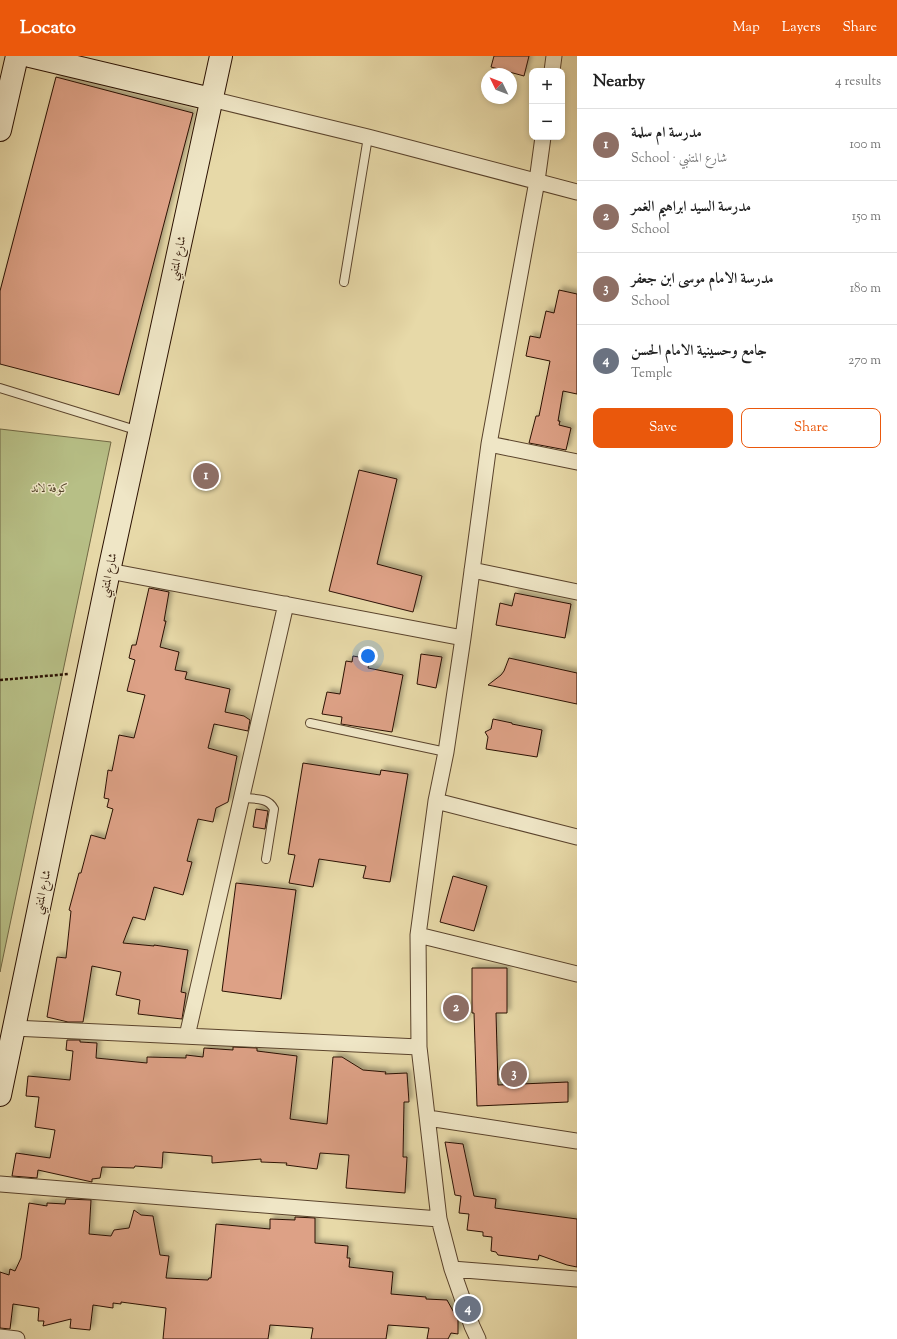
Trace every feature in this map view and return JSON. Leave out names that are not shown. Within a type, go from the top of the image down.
[{"type":"street","points":[[0,130],[17,56]]},
{"type":"street","points":[[30,56],[368,137],[538,180],[577,192]]},
{"type":"street","name":"شارع المتنبي","points":[[0,1095],[109,571],[220,56]]},
{"type":"street","points":[[552,68],[554,56]]},
{"type":"street","points":[[478,1339],[452,1269],[440,1219],[419,1047],[418,935],[436,801],[446,752],[463,638],[489,444],[538,180],[543,140]]},
{"type":"street","points":[[489,444],[577,462]]},
{"type":"street","points":[[472,570],[577,592]]},
{"type":"street","points":[[109,571],[463,638]]},
{"type":"street","points":[[187,1036],[286,604]]},
{"type":"street","points":[[436,801],[577,837]]},
{"type":"street","points":[[418,935],[577,974]]},
{"type":"street","points":[[13,1028],[419,1047]]},
{"type":"street","points":[[428,1118],[577,1141]]},
{"type":"street","points":[[0,1184],[440,1219]]},
{"type":"street","points":[[452,1269],[577,1279]]},
{"type":"street","points":[[0,1337],[17,1339]]},
{"type":"lane","points":[[344,282],[368,137]]},
{"type":"lane","points":[[0,388],[139,431]]},
{"type":"lane","points":[[310,723],[446,752]]},
{"type":"lane","points":[[242,798],[266,800],[274,809],[266,859]]},
{"type":"path","points":[[0,680],[88,673]]},
{"type":"green space","name":"كوفة لاند","points":[[0,429],[111,442],[0,972]]},
{"type":"building","points":[[494,56],[529,56],[524,76],[517,74],[517,68],[491,67]]},
{"type":"building","points":[[56,77],[193,113],[119,395],[0,364],[0,291]]},
{"type":"building","points":[[559,290],[577,294],[577,394],[563,391],[558,421],[560,421],[559,425],[571,428],[566,450],[529,443],[536,416],[539,416],[550,361],[526,356],[530,336],[540,338],[546,311],[554,313]]},
{"type":"building","points":[[359,470],[397,479],[377,564],[422,576],[413,612],[329,591]]},
{"type":"building","points":[[149,588],[169,592],[164,621],[166,621],[160,647],[179,652],[175,670],[187,672],[185,679],[230,689],[225,712],[244,716],[250,720],[248,731],[214,724],[208,748],[237,756],[228,802],[216,808],[213,822],[198,819],[187,861],[192,862],[183,895],[154,887],[145,920],[133,917],[123,943],[154,945],[188,950],[181,992],[186,993],[182,1019],[138,1014],[140,1000],[116,995],[121,972],[92,966],[83,1022],[68,1022],[47,1017],[57,957],[66,958],[71,911],[69,910],[91,835],[105,839],[113,809],[107,807],[109,799],[104,798],[108,770],[112,771],[119,735],[134,738],[145,695],[127,691],[135,660],[129,658],[132,645],[136,645]]},
{"type":"building","points":[[515,593],[571,604],[565,638],[496,625],[500,603],[512,606]]},
{"type":"building","points":[[421,654],[442,657],[436,688],[417,684]]},
{"type":"building","points":[[353,656],[370,659],[368,668],[403,675],[392,732],[341,724],[342,717],[322,714],[327,692],[340,694],[346,661],[352,662]]},
{"type":"building","points":[[509,658],[577,673],[577,704],[488,685],[501,675]]},
{"type":"building","points":[[493,719],[542,730],[537,757],[486,749],[488,737],[485,732],[491,729]]},
{"type":"building","points":[[303,763],[380,775],[381,770],[408,774],[390,882],[363,878],[366,866],[319,859],[313,887],[289,883],[295,855],[288,854]]},
{"type":"building","points":[[256,809],[268,811],[265,829],[253,827]]},
{"type":"building","points":[[453,876],[487,886],[474,931],[440,922]]},
{"type":"building","points":[[236,883],[296,890],[281,999],[222,991]]},
{"type":"building","points":[[472,968],[507,968],[507,1013],[496,1013],[498,1085],[568,1082],[568,1102],[477,1106],[474,1013],[472,1013]]},
{"type":"building","points":[[67,1040],[80,1040],[80,1042],[97,1043],[96,1058],[147,1063],[147,1057],[186,1058],[186,1055],[203,1057],[204,1048],[233,1050],[233,1047],[257,1048],[257,1051],[297,1056],[290,1119],[327,1124],[333,1057],[342,1057],[363,1070],[386,1072],[385,1074],[407,1073],[409,1102],[404,1102],[403,1157],[407,1157],[405,1193],[346,1188],[349,1155],[320,1153],[317,1169],[286,1165],[287,1163],[261,1162],[261,1159],[212,1163],[212,1156],[163,1152],[162,1168],[135,1166],[134,1168],[102,1167],[100,1178],[92,1179],[92,1182],[38,1170],[37,1178],[12,1176],[16,1153],[50,1158],[55,1130],[35,1127],[39,1097],[26,1096],[28,1076],[70,1080],[73,1051],[66,1050]]},
{"type":"building","points":[[445,1142],[463,1144],[474,1196],[496,1199],[495,1208],[577,1219],[577,1267],[539,1255],[538,1260],[498,1255],[496,1252],[491,1251],[492,1237],[483,1236],[483,1232],[467,1230],[469,1214],[459,1213],[461,1196],[455,1195]]},
{"type":"building","points":[[66,1199],[91,1200],[89,1234],[111,1236],[114,1230],[129,1228],[134,1210],[141,1215],[153,1216],[160,1255],[169,1256],[166,1278],[208,1280],[211,1278],[216,1224],[270,1229],[270,1219],[295,1220],[295,1217],[315,1218],[315,1243],[348,1246],[347,1258],[350,1258],[349,1267],[393,1272],[391,1294],[426,1297],[426,1299],[447,1300],[458,1320],[458,1334],[451,1333],[448,1339],[427,1339],[429,1328],[388,1325],[386,1339],[311,1339],[313,1328],[270,1325],[268,1339],[163,1339],[166,1308],[121,1302],[121,1304],[113,1303],[113,1308],[93,1305],[90,1330],[70,1328],[71,1319],[43,1326],[44,1321],[38,1321],[39,1308],[13,1304],[10,1329],[0,1328],[0,1272],[9,1275],[10,1269],[15,1271],[21,1258],[29,1203],[47,1206],[47,1203],[65,1204]]},
{"type":"place","name":"مدرسة ام سلمة","points":[[206,476]]},
{"type":"place","name":"مدرسة السيد ابراهيم الغمر","points":[[456,1008]]},
{"type":"place","name":"مدرسة الامام موسى ابن جعفر","points":[[514,1074]]},
{"type":"place","name":"جامع وحسينية الامام الحسن","points":[[468,1309]]}]
